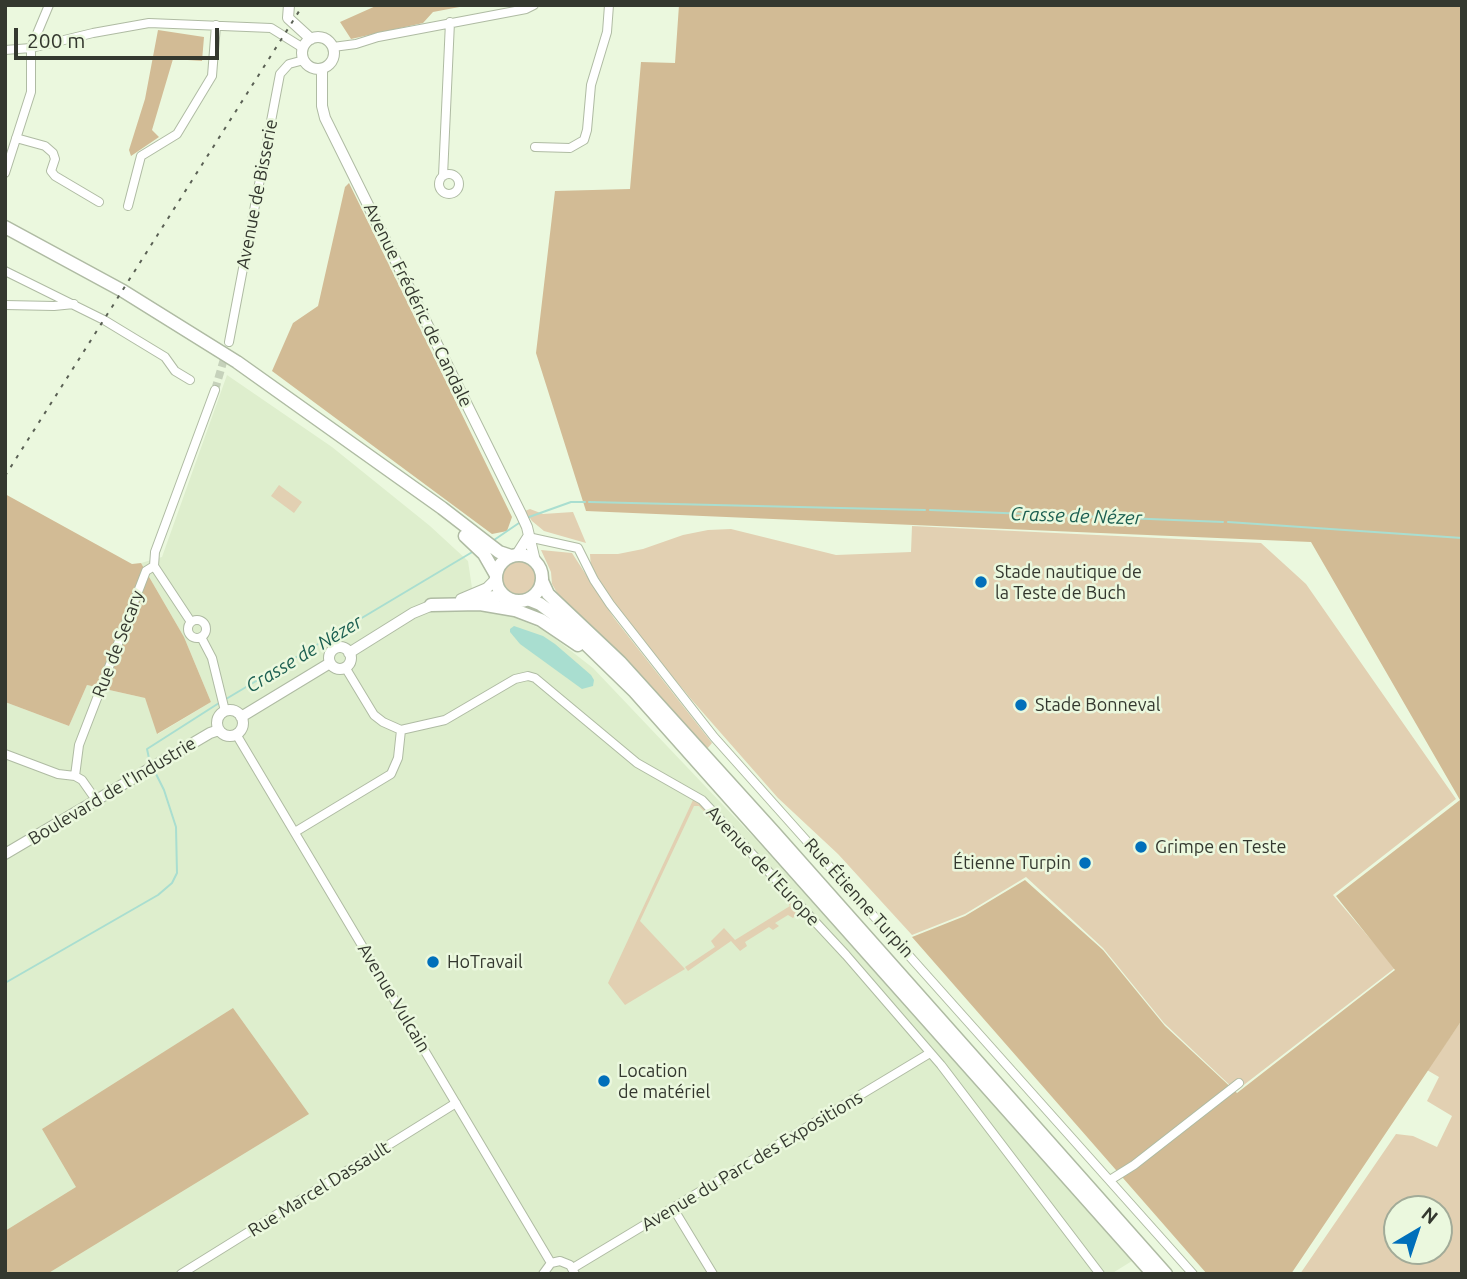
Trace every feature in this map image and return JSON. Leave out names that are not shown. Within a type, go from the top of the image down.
[{"type":"main road","points":[[5,227],[122,291],[237,362],[442,508],[499,552],[526,556],[535,561],[548,594],[628,670],[1166,1274]]},
{"type":"main road","points":[[410,487],[477,546],[489,560],[499,589],[508,598],[515,601],[530,600],[545,607],[591,647],[1153,1274]]},
{"type":"main road","points":[[496,577],[501,564],[514,556]]},
{"type":"main road","points":[[530,600],[536,595],[542,581]]},
{"type":"main road","points":[[431,606],[499,606],[529,615],[554,628],[609,673],[695,760]]},
{"type":"main road","points":[[1120,1237],[1144,1274]]},
{"type":"street","points":[[5,173],[31,92],[31,48],[49,5]]},
{"type":"street","points":[[289,5],[288,18],[311,39]]},
{"type":"street","points":[[333,47],[333,61],[322,69],[309,67],[304,60],[303,48],[311,39],[322,38],[333,47],[356,44],[450,22],[526,9],[534,5]]},
{"type":"street","points":[[534,147],[570,148],[584,140],[591,85],[607,32],[609,5]]},
{"type":"street","points":[[443,176],[450,22]]},
{"type":"street","points":[[5,50],[31,48],[149,23],[271,28],[303,48]]},
{"type":"street","points":[[128,206],[141,156],[177,134],[212,76],[216,25]]},
{"type":"street","name":"Avenue de Bisserie","points":[[229,342],[280,74],[289,64],[304,60]]},
{"type":"street","name":"Avenue Frédéric de Candale","points":[[322,69],[322,106],[326,118],[514,499],[527,527],[535,561]]},
{"type":"street","points":[[16,138],[46,146],[55,159],[51,171],[55,176],[99,202]]},
{"type":"street","points":[[5,271],[74,304],[165,358],[175,371],[190,380]]},
{"type":"street","points":[[5,305],[74,304]]},
{"type":"street","name":"Rue de Secary","points":[[75,776],[79,745],[97,695],[146,571],[154,566],[155,552],[215,390]]},
{"type":"street","points":[[514,556],[528,537]]},
{"type":"street","name":"Rue Étienne Turpin","points":[[528,537],[578,548],[610,604],[714,737],[1193,1274]]},
{"type":"street","points":[[154,566],[191,622],[188,633],[195,638],[201,637],[212,658],[224,704],[241,717],[243,724],[236,734],[225,735],[219,730],[218,717],[224,704]]},
{"type":"street","points":[[461,599],[487,588],[496,577]]},
{"type":"street","points":[[349,653],[403,619],[431,606],[461,599],[495,596],[508,598]]},
{"type":"street","points":[[337,648],[344,648],[349,653],[350,663],[345,667],[338,669],[330,663],[329,656],[337,648]]},
{"type":"street","points":[[241,717],[321,666],[330,663]]},
{"type":"street","points":[[295,832],[391,774],[398,758],[401,730],[374,715],[345,667]]},
{"type":"street","name":"Avenue de l'Europe","points":[[401,730],[445,720],[515,679],[528,676],[535,678],[637,763],[702,800],[846,955],[930,1053],[1100,1274]]},
{"type":"street","name":"Boulevard de l'Industrie","points":[[5,854],[219,730]]},
{"type":"street","name":"Avenue Vulcain","points":[[236,734],[551,1263]]},
{"type":"street","points":[[5,754],[58,774],[75,776],[82,780],[96,800]]},
{"type":"street","name":"Avenue du Parc des Expositions","points":[[574,1271],[930,1053]]},
{"type":"street","points":[[1110,1180],[1134,1165],[1239,1083]]},
{"type":"street","name":"Rue Marcel Dassault","points":[[181,1274],[456,1103]]},
{"type":"street","points":[[673,1208],[713,1274]]},
{"type":"street","points":[[543,1274],[551,1263],[565,1262],[574,1271]]},
{"type":"shaded area","points":[[378,5],[470,5],[433,12],[423,23],[351,39],[340,22]]},
{"type":"shaded area","points":[[679,5],[1462,5],[1462,1020],[1291,1274],[1207,1274],[912,937],[965,916],[1025,880],[1103,950],[1165,1026],[1237,1093],[1395,970],[1336,896],[1460,800],[1311,542],[586,511],[536,353],[555,191],[630,189],[641,62],[675,63]]},
{"type":"shaded area","points":[[158,30],[204,37],[202,61],[173,59],[152,130],[159,137],[131,156],[129,150],[145,99]]},
{"type":"shaded area","points":[[349,183],[512,517],[507,531],[492,534],[272,371],[293,323],[318,306],[345,187]]},
{"type":"shaded area","points":[[227,375],[332,447],[430,526],[468,561],[475,608],[511,616],[544,630],[593,668],[761,845],[1132,1261],[1111,1274],[5,1274],[5,702],[69,726],[87,685],[145,698],[158,734],[211,702],[184,637],[141,563],[162,557]]},
{"type":"shaded area","points":[[279,485],[302,502],[294,513],[271,496]]},
{"type":"shaded area","points":[[5,494],[132,564],[141,563],[184,637],[211,702],[157,734],[145,698],[87,685],[69,726],[5,702]]},
{"type":"shaded area","points":[[530,509],[543,514],[573,512],[586,543],[544,531],[525,511]]},
{"type":"shaded area","points":[[912,526],[1261,543],[1306,584],[1456,799],[1333,895],[1395,968],[1236,1091],[1164,1023],[1103,948],[1026,877],[965,914],[912,935],[838,854],[778,798],[691,699],[630,625],[591,569],[590,554],[618,554],[643,549],[683,535],[708,530],[731,529],[836,555],[911,552]]},
{"type":"shaded area","points":[[541,550],[572,553],[614,618],[712,743],[706,750],[561,600],[552,584],[551,572]]},
{"type":"shaded area","points":[[519,560],[532,565],[537,578],[532,591],[519,596],[506,591],[501,578],[506,565]]},
{"type":"shaded area","points":[[693,800],[697,800],[725,830],[699,806],[694,806],[640,921],[685,969],[625,1005],[608,983]]},
{"type":"shaded area","points":[[779,893],[796,908],[793,918],[788,915],[775,923],[779,926],[773,930],[769,927],[745,942],[747,946],[740,951],[731,941],[688,971],[685,967],[715,947],[711,941],[724,928],[735,940],[790,906]]},
{"type":"shaded area","points":[[233,1008],[309,1114],[47,1274],[5,1274],[5,1231],[76,1187],[42,1129]]},
{"type":"shaded area","points":[[1462,1020],[1462,1274],[1300,1274],[1396,1134],[1413,1136],[1437,1147],[1452,1116],[1427,1101],[1439,1077],[1427,1070]]},
{"type":"water","points":[[514,626],[543,636],[555,644],[591,675],[593,686],[582,689],[520,644],[510,632]]},
{"type":"waterway","name":"Crasse de Nézer","points":[[529,517],[571,502],[585,502]]},
{"type":"waterway","name":"Crasse de Nézer","points":[[589,502],[925,510]]},
{"type":"waterway","name":"Crasse de Nézer","points":[[930,510],[1223,522]]},
{"type":"waterway","name":"Crasse de Nézer","points":[[1228,522],[1462,538]]},
{"type":"waterway","name":"Crasse de Nézer","points":[[494,540],[519,523]]},
{"type":"waterway","name":"Crasse de Nézer","points":[[226,699],[474,551]]},
{"type":"waterway","name":"Crasse de Nézer","points":[[150,763],[147,749],[219,703]]},
{"type":"waterway","name":"Crasse de Nézer","points":[[5,983],[158,895],[172,883],[177,873],[176,827],[164,790],[154,770]]},
{"type":"tunnel","points":[[215,390],[226,352]]},
{"type":"railway","points":[[5,476],[303,5]]},
{"type":"place","name":"Stade nautique de la Teste de Buch","points":[[981,582]]},
{"type":"place","name":"Stade Bonneval","points":[[1021,705]]},
{"type":"place","name":"Grimpe en Teste","points":[[1141,847]]},
{"type":"place","name":"Étienne Turpin","points":[[1085,863]]},
{"type":"place","name":"HoTravail","points":[[433,962]]},
{"type":"place","name":"Location de matériel","points":[[604,1081]]}]
